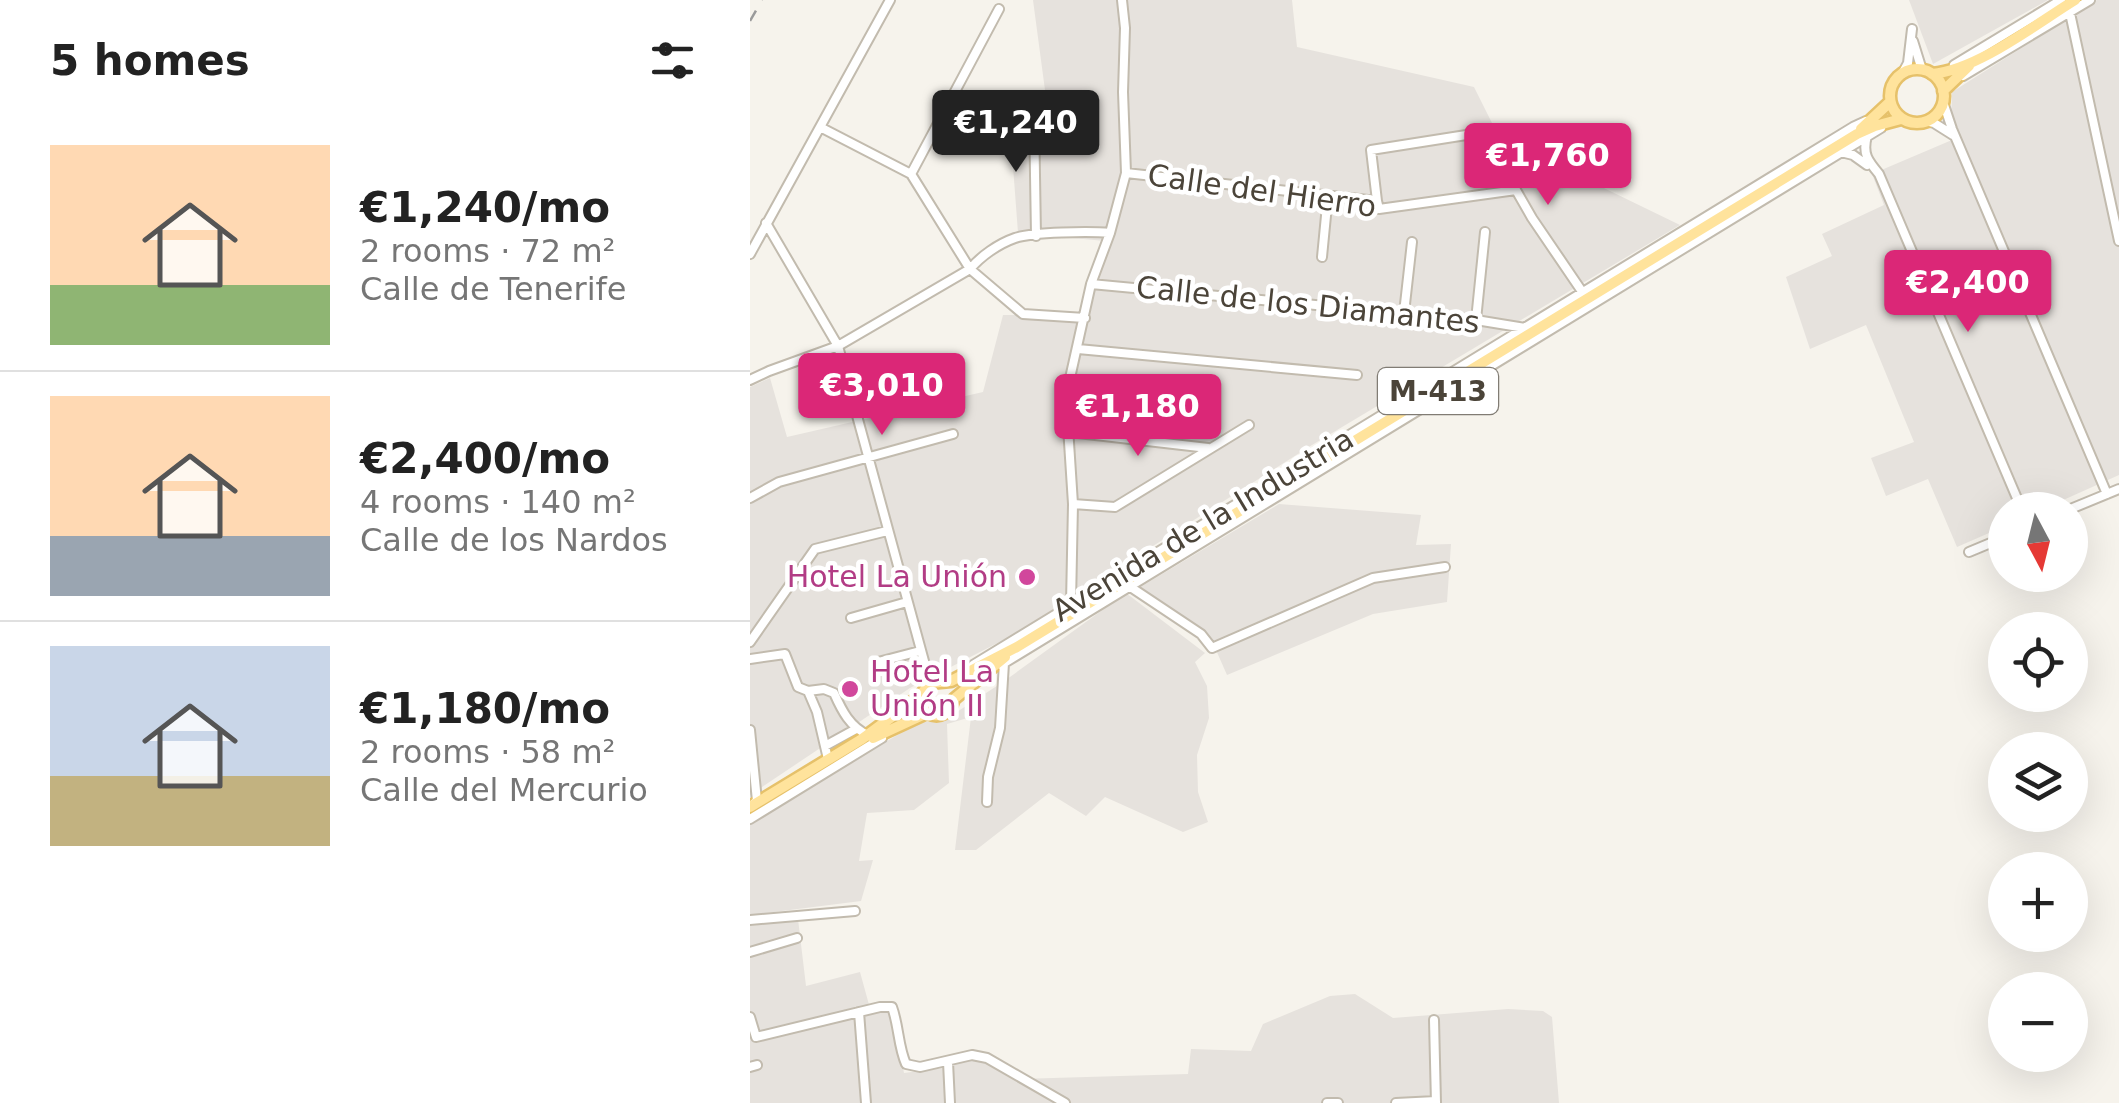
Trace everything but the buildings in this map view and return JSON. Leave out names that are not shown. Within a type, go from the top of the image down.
[{"type":"main road","points":[[1902,74],[1911,70],[1954,70],[2075,0]]},
{"type":"main road","points":[[1926,121],[1939,112],[1943,96],[1954,80],[1978,59]]},
{"type":"main road","points":[[1931,72],[1939,81],[1943,96]]},
{"type":"main road","name":"M-413","points":[[1890,102],[1894,81],[1902,74]]},
{"type":"main road","points":[[1890,102],[1896,120]]},
{"type":"main road","name":"Avenida de la Industria","points":[[1862,135],[1870,120],[1890,102]]},
{"type":"main road","name":"M-413","points":[[1896,120],[1926,121]]},
{"type":"main road","name":"Avenida de la Industria","points":[[938,682],[962,676],[1017,647],[1862,135],[1896,120]]},
{"type":"main road","name":"Avenida de la Industria","points":[[954,700],[1017,647]]},
{"type":"main road","points":[[938,682],[951,690],[954,700]]},
{"type":"main road","name":"M-413","points":[[752,809],[868,735],[938,682]]},
{"type":"main road","points":[[920,696],[927,713]]},
{"type":"main road","name":"M-413","points":[[752,809],[898,726],[927,713],[946,714],[954,700]]},
{"type":"street","points":[[750,254],[890,0]]},
{"type":"street","points":[[1071,603],[1073,504],[1066,396],[1091,284],[1126,174],[1122,0]]},
{"type":"street","points":[[1902,74],[1908,63],[1912,29],[1914,50],[1931,72],[2061,0]]},
{"type":"street","points":[[1954,80],[2090,0]]},
{"type":"street","points":[[911,174],[1000,9]]},
{"type":"street","points":[[2070,13],[2119,242]]},
{"type":"street","points":[[1943,96],[1956,138],[2107,494]]},
{"type":"street","points":[[1034,114],[1036,236]]},
{"type":"street","name":"Avenida de la Industria","points":[[938,682],[1852,127],[1870,120]]},
{"type":"street","points":[[1926,121],[1941,126],[1956,138]]},
{"type":"street","points":[[820,128],[911,174],[970,269],[1024,314],[1085,318]]},
{"type":"street","points":[[1377,200],[1371,150],[1498,130],[1516,190],[1583,293]]},
{"type":"street","points":[[1862,135],[1865,154],[1879,174],[2014,492]]},
{"type":"street","name":"Avenida de la Industria","points":[[988,672],[1315,475],[1862,135]]},
{"type":"street","points":[[1840,152],[1853,155],[1879,174]]},
{"type":"street","name":"Calle del Hierro","points":[[1126,174],[1377,200],[1379,210],[1516,190]]},
{"type":"street","points":[[1322,258],[1328,195]]},
{"type":"street","points":[[766,223],[838,346],[920,651],[938,682]]},
{"type":"street","points":[[1476,320],[1485,232]]},
{"type":"street","points":[[750,380],[838,346],[1017,238],[1110,233]]},
{"type":"street","points":[[1404,312],[1412,242]]},
{"type":"street","name":"Calle de los Diamantes","points":[[1091,284],[1404,312],[1525,328]]},
{"type":"street","points":[[1078,349],[1357,375]]},
{"type":"street","points":[[1073,504],[1115,508],[1249,424]]},
{"type":"street","points":[[1069,432],[1211,448]]},
{"type":"street","points":[[750,498],[779,482],[953,434]]},
{"type":"street","points":[[2088,502],[2119,488]]},
{"type":"street","points":[[750,642],[815,549],[887,530]]},
{"type":"street","points":[[1969,552],[1988,544]]},
{"type":"street","points":[[1129,586],[1201,634],[1212,648],[1373,578],[1445,567]]},
{"type":"street","points":[[851,618],[906,602]]},
{"type":"street","points":[[878,662],[920,651]]},
{"type":"street","points":[[750,659],[785,654],[798,687],[834,693],[856,730],[868,735]]},
{"type":"street","points":[[987,802],[988,777],[1000,728],[1004,663]]},
{"type":"street","points":[[808,691],[828,759]]},
{"type":"street","points":[[750,730],[752,809]]},
{"type":"street","points":[[825,746],[856,730]]},
{"type":"street","points":[[750,920],[855,911]]},
{"type":"street","points":[[750,952],[796,938]]},
{"type":"street","points":[[750,1017],[756,1038],[880,1007],[892,1008],[906,1064],[920,1067],[972,1055],[987,1058],[1065,1103]]},
{"type":"street","points":[[859,1012],[866,1103]]},
{"type":"street","points":[[1396,1103],[1436,1102],[1434,1020]]},
{"type":"street","points":[[948,1062],[950,1103]]},
{"type":"street","points":[[1327,1103],[1338,1103]]},
{"type":"shaded area","points":[[1033,0],[1292,0],[1297,47],[1474,87],[1499,137],[1680,225],[1312,445],[1013,635],[910,688],[750,795],[750,387],[770,378],[787,437],[983,392],[1003,315],[1082,315],[1105,241],[1018,233],[1008,99],[1045,90]]},
{"type":"shaded area","points":[[1909,0],[2048,0],[1933,64]]},
{"type":"shaded area","points":[[2097,0],[2119,0],[2119,475],[2081,492],[1988,492],[1988,533],[1957,547],[1928,479],[1886,496],[1871,458],[1914,442],[1866,325],[1810,349],[1786,277],[1832,256],[1822,234],[1884,205],[1872,174],[1959,137],[1951,122],[1952,92]]},
{"type":"shaded area","points":[[1279,504],[1421,515],[1416,545],[1451,544],[1447,602],[1373,614],[1227,675],[1216,650],[1137,589]]},
{"type":"shaded area","points":[[1126,593],[1205,653],[1195,662],[1207,686],[1209,718],[1197,755],[1198,792],[1208,822],[1183,832],[1105,797],[1086,816],[1049,793],[976,850],[955,850],[971,717],[947,724],[949,783],[914,810],[867,813],[859,861],[873,860],[861,901],[750,915],[750,821],[918,723],[946,719]]},
{"type":"shaded area","points":[[798,919],[806,986],[860,972],[871,1012],[892,1011],[904,1073],[943,1068],[960,1059],[987,1061],[1019,1079],[1188,1074],[1191,1049],[1251,1051],[1263,1024],[1330,996],[1355,994],[1393,1018],[1508,1009],[1543,1011],[1552,1017],[1559,1103],[750,1103],[750,926]]},
{"type":"railway","points":[[750,21],[762,0]]},
{"type":"place","name":"Hotel La Unión","points":[[1027,577]]},
{"type":"place","name":"Hotel La Unión II","points":[[850,689]]}]
